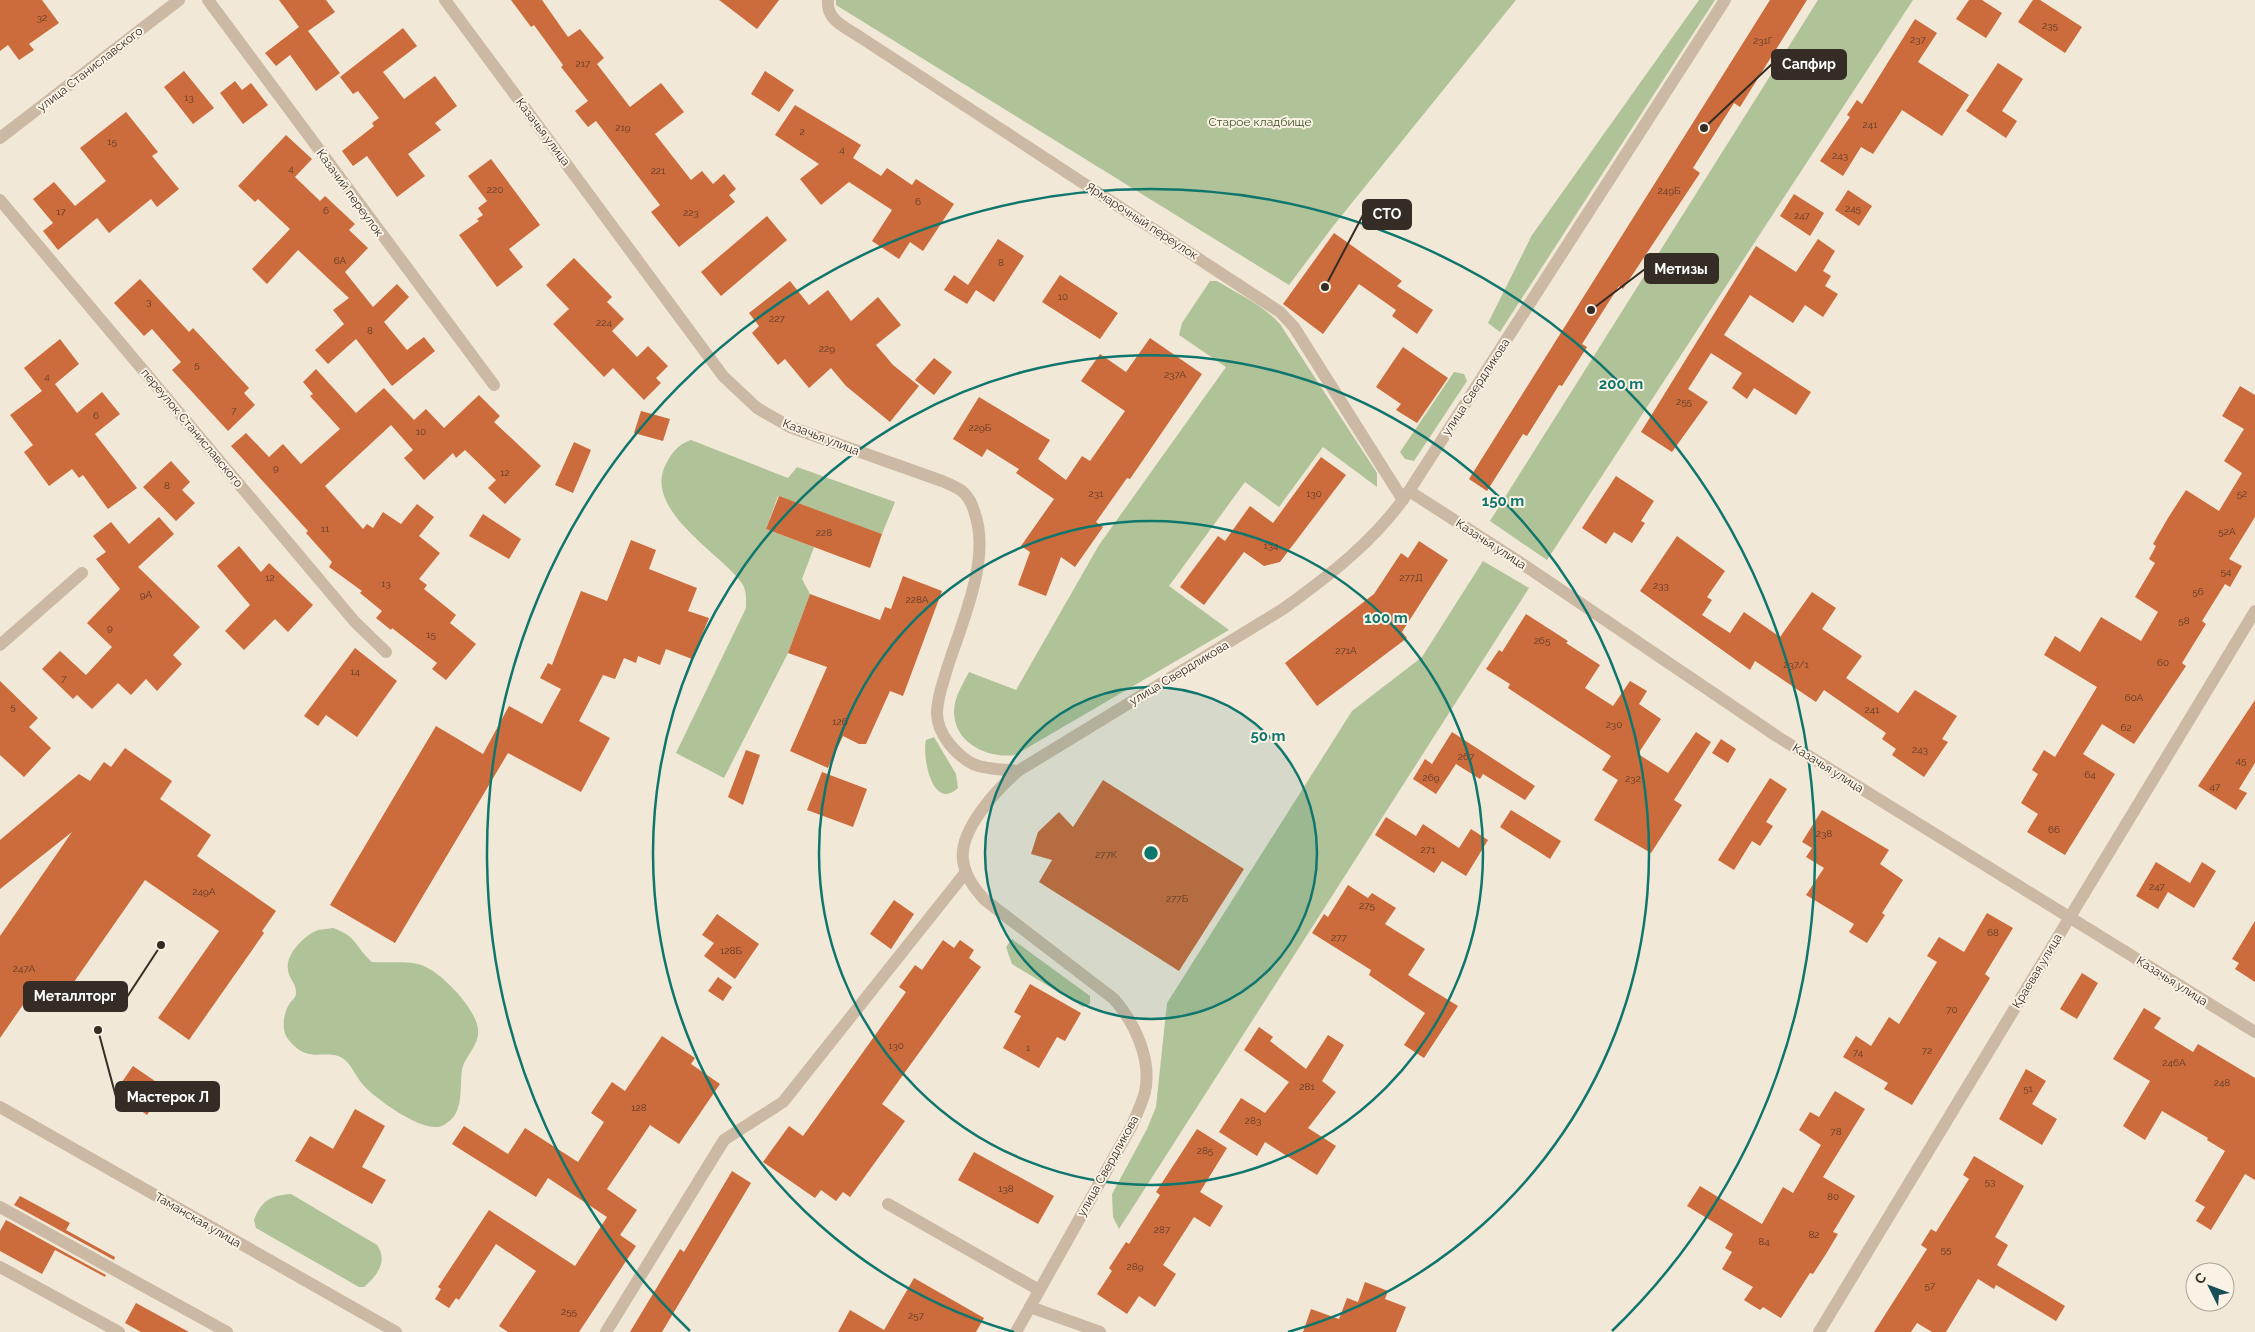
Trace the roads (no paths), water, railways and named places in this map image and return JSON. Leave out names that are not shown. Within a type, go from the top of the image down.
[{"type":"street","name":"улица Станиславского","points":[[0,138],[179,0]]},
{"type":"street","name":"Казачий переулок","points":[[208,0],[494,385]]},
{"type":"street","name":"Казачья улица","points":[[445,0],[722,376],[738,393],[757,408],[790,427],[942,481],[958,488],[968,497],[977,518],[980,553],[976,574],[941,689],[938,702],[939,727],[951,745],[974,764],[1018,771]]},
{"type":"street","name":"Ярмарочный переулок","points":[[828,0],[831,17],[857,35],[1280,312],[1294,327],[1406,496]]},
{"type":"street","name":"улица Свердликова","points":[[1016,1332],[1132,1125],[1144,1093],[1146,1068],[1127,1015],[1114,1000],[985,900],[966,872],[963,861],[963,848],[971,830],[993,795],[1018,771],[1283,609],[1358,549],[1379,529],[1406,496],[1725,0]]},
{"type":"street","name":"переулок Станиславского","points":[[0,200],[355,622],[386,652]]},
{"type":"street","name":"Казачья улица","points":[[1406,496],[1518,561],[1778,737],[2255,1032]]},
{"type":"street","points":[[0,645],[82,573]]},
{"type":"street","name":"Краевая улица","points":[[1819,1332],[2255,611]]},
{"type":"street","points":[[606,1332],[724,1140],[783,1102],[966,872]]},
{"type":"street","name":"Таманская улица","points":[[0,1107],[396,1332]]},
{"type":"street","points":[[888,1204],[1039,1290]]},
{"type":"street","points":[[0,1207],[227,1332]]},
{"type":"street","points":[[0,1267],[119,1332]]},
{"type":"street","points":[[1030,1306],[1100,1332]]},
{"type":"place","name":"Сапфир","points":[[1704,128]]},
{"type":"place","name":"СТО","points":[[1325,287]]},
{"type":"place","name":"Метизы","points":[[1591,310]]},
{"type":"place","name":"Металлторг","points":[[161,945]]},
{"type":"place","name":"Мастерок Л","points":[[98,1030]]},
{"type":"park label","name":"Старое кладбище","points":[[1260,122]]}]
